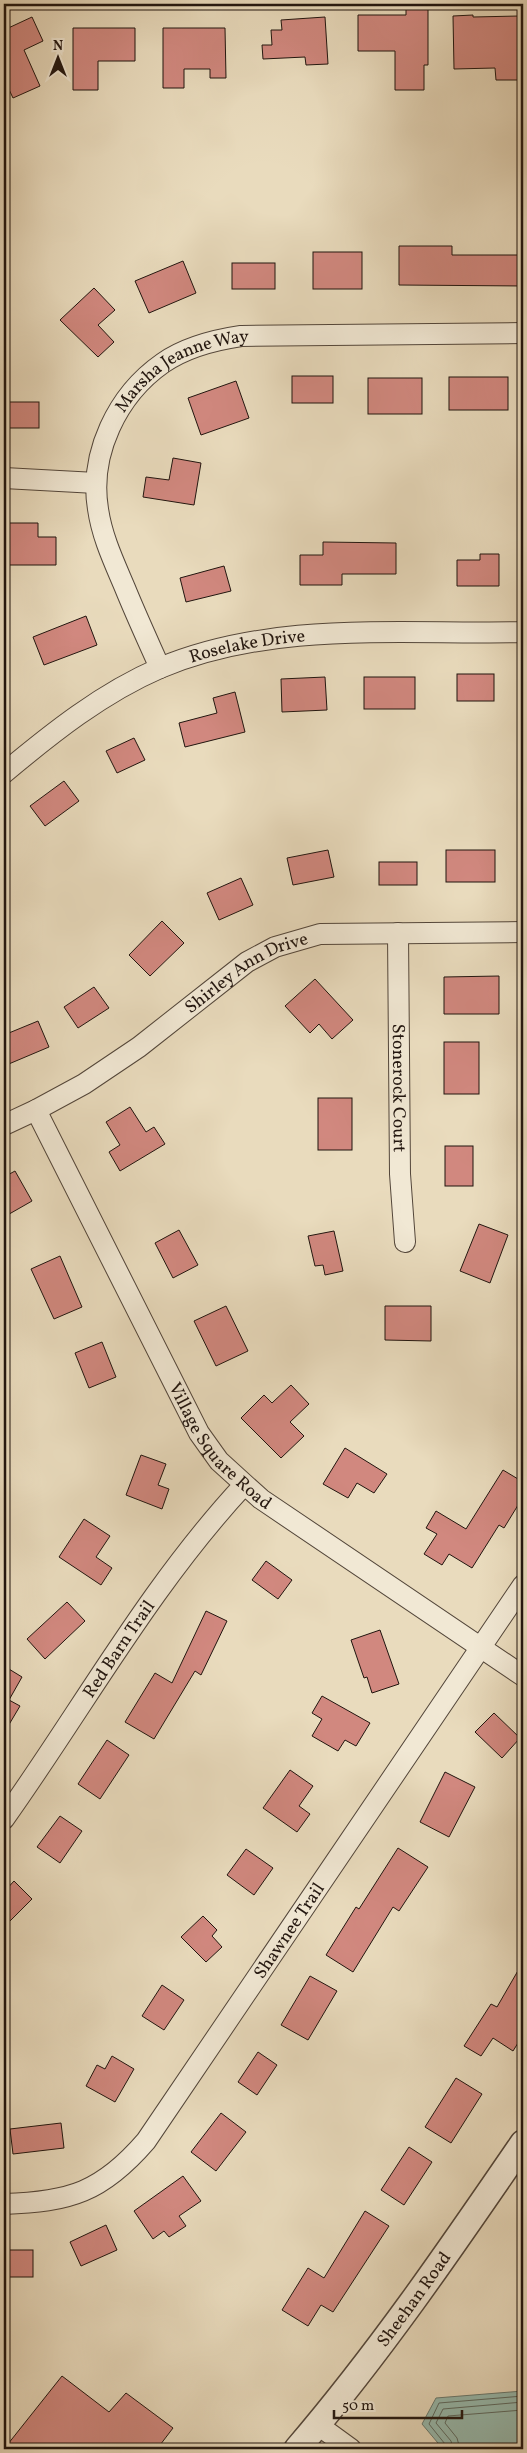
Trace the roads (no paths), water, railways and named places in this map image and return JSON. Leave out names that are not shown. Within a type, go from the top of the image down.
[{"type":"street","name":"Marsha Jeanne Way","points":[[160,668],[104,538],[97,508],[96,483],[100,455],[116,414],[145,378],[163,363],[187,350],[218,340],[241,336],[523,333]]},
{"type":"street","points":[[4,478],[96,483]]},
{"type":"street","name":"Roselake Drive","points":[[4,773],[53,732],[94,704],[160,668],[232,646],[272,638],[326,634],[523,632]]},
{"type":"street","name":"Shirley Ann Drive","points":[[4,1125],[84,1084],[139,1047],[247,962],[275,946],[320,934],[523,932]]},
{"type":"street","name":"Stonerock Court","points":[[398,933],[400,1174],[405,1242]]},
{"type":"street","name":"Village Square Road","points":[[36,1110],[199,1433],[220,1461],[261,1499],[523,1676]]},
{"type":"street","name":"Red Barn Trail","points":[[4,1819],[178,1565],[244,1485]]},
{"type":"street","name":"Shawnee Trail","points":[[4,2204],[42,2203],[88,2189],[126,2164],[146,2141],[523,1585]]},
{"type":"street","name":"Sheehan Road","points":[[297,2449],[318,2425],[419,2295],[523,2143]]},
{"type":"street","points":[[318,2425],[351,2449]]},
{"type":"water","points":[[523,2391],[523,2449],[443,2449],[422,2424],[436,2398]]}]
